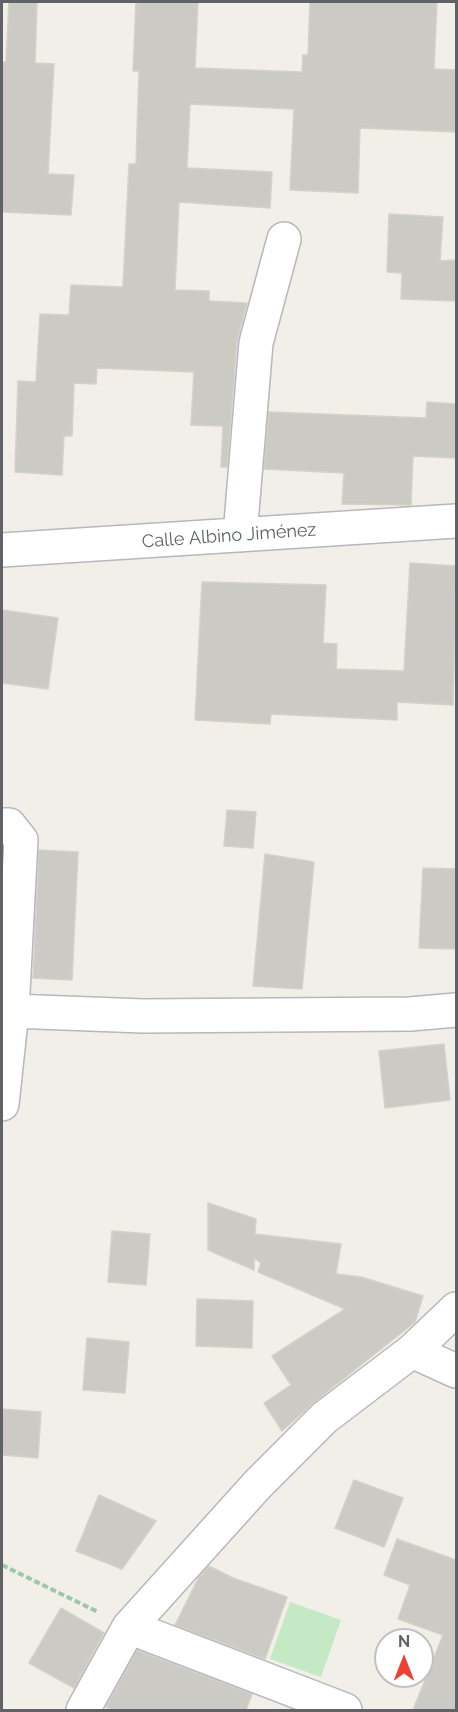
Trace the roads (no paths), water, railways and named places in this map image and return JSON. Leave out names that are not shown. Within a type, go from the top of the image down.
[{"type":"street","points":[[240,535],[256,343],[284,239]]},
{"type":"street","name":"Calle Albino Jiménez","points":[[2,550],[456,521]]},
{"type":"street","points":[[2,825],[9,825],[21,840],[9,927],[12,1011],[2,1104]]},
{"type":"street","points":[[12,1011],[155,1016],[410,1014],[456,1010]]},
{"type":"street","points":[[83,1710],[129,1627],[258,1484],[324,1418],[412,1351],[456,1309]]},
{"type":"street","points":[[412,1351],[456,1371]]},
{"type":"street","points":[[129,1627],[345,1710]]}]
